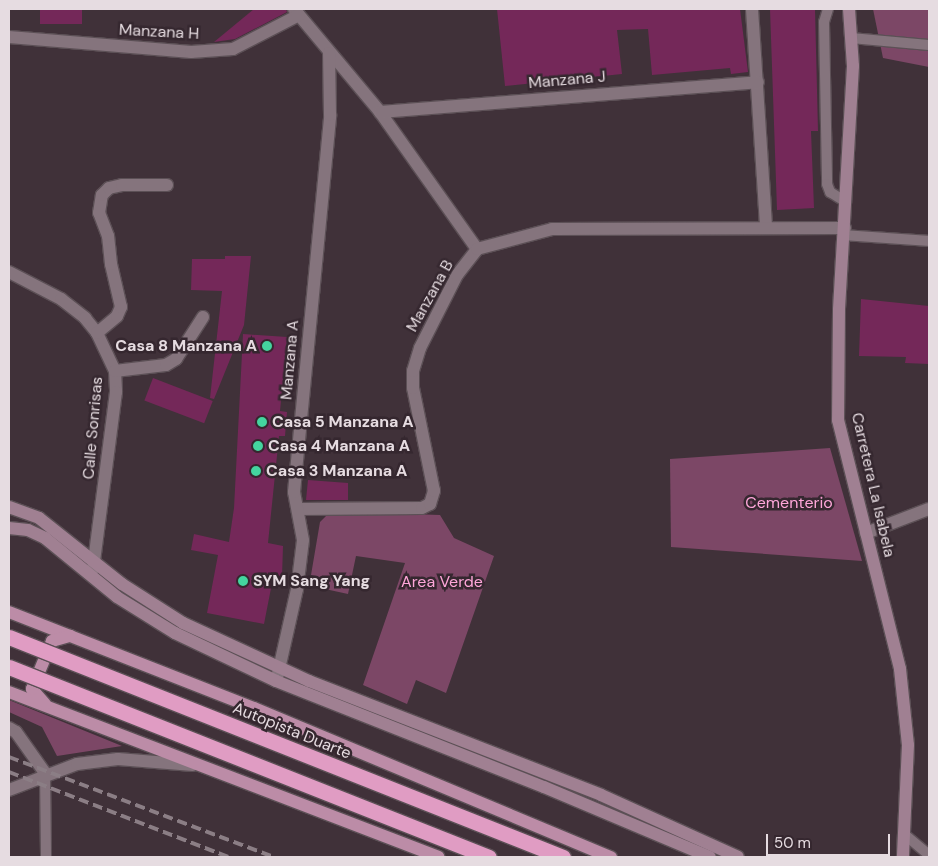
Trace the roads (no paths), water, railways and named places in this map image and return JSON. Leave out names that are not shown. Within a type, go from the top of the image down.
[{"type":"highway","name":"Autopista Duarte","points":[[9,637],[563,857]]},
{"type":"highway","points":[[9,667],[489,857]]},
{"type":"main road","name":"Carretera La Isabela","points":[[849,9],[853,84],[839,319],[838,420],[900,669],[908,745],[901,851]]},
{"type":"main road","points":[[9,507],[40,518],[95,560],[122,584],[183,623],[278,675],[601,795],[738,857]]},
{"type":"main road","points":[[9,528],[28,530],[45,538],[92,578],[175,633],[710,857]]},
{"type":"main road","points":[[9,612],[254,708],[611,857]]},
{"type":"main road","points":[[47,706],[32,689],[52,641],[70,636]]},
{"type":"main road","points":[[9,692],[438,857]]},
{"type":"street","points":[[752,9],[766,228]]},
{"type":"street","points":[[297,12],[329,53],[380,112],[477,250],[552,229],[766,228],[844,232]]},
{"type":"street","name":"Manzana H","points":[[9,37],[191,52],[233,49],[297,12]]},
{"type":"street","name":"Manzana A","points":[[278,675],[297,589],[303,540],[294,492],[330,115],[329,53]]},
{"type":"street","name":"Manzana J","points":[[380,112],[758,82]]},
{"type":"street","points":[[97,333],[117,316],[121,307],[111,264],[108,236],[99,213],[102,195],[109,188],[122,185],[167,185]]},
{"type":"street","name":"Manzana B","points":[[298,509],[422,508],[430,504],[434,492],[413,388],[413,371],[420,348],[457,275],[477,250]]},
{"type":"street","name":"Calle Sonrisas","points":[[9,272],[61,299],[97,333],[115,371],[116,392],[92,578]]},
{"type":"street","points":[[115,371],[166,365],[176,359],[203,317]]},
{"type":"street","points":[[866,533],[929,509]]},
{"type":"street","points":[[9,728],[16,732],[45,774]]},
{"type":"street","points":[[9,790],[45,774],[77,764],[118,759],[205,766]]},
{"type":"lane","points":[[828,9],[824,22],[827,184],[830,192],[846,202]]},
{"type":"lane","points":[[851,38],[929,45]]},
{"type":"lane","points":[[844,232],[929,241]]},
{"type":"lane","points":[[45,774],[46,857]]},
{"type":"lane","points":[[901,851],[929,855]]},
{"type":"railway","points":[[9,757],[273,857]]},
{"type":"railway","points":[[9,772],[228,857]]},
{"type":"place","name":"Casa 8 Manzana A","points":[[267,346]]},
{"type":"place","name":"Casa 5 Manzana A","points":[[262,422]]},
{"type":"place","name":"Casa 4 Manzana A","points":[[258,446]]},
{"type":"place","name":"Casa 3 Manzana A","points":[[256,471]]},
{"type":"place","name":"SYM Sang Yang","points":[[243,581]]},
{"type":"park label","name":"Cementerio","points":[[789,503]]},
{"type":"park label","name":"Area Verde","points":[[442,582]]}]
